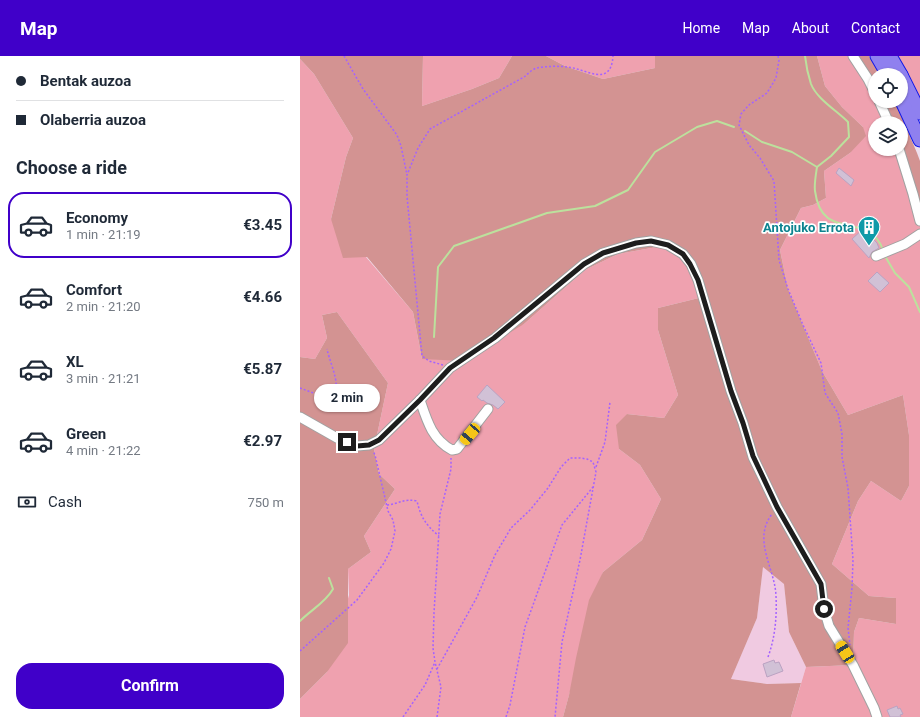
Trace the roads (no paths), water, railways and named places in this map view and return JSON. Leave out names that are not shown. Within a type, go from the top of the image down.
[{"type":"highway","points":[[877,56],[884,68]]},
{"type":"highway","points":[[890,56],[897,68]]},
{"type":"highway","points":[[908,89],[920,114]]},
{"type":"highway","points":[[905,108],[920,140]]},
{"type":"street","points":[[852,56],[868,79]]},
{"type":"street","points":[[901,156],[920,221]]},
{"type":"street","points":[[876,256],[905,244],[920,234]]},
{"type":"street","points":[[300,417],[337,438],[357,446],[369,445],[379,440],[450,368],[494,338],[584,264],[603,253],[636,243],[651,241],[668,245],[683,254],[698,280],[731,391],[753,456],[777,507],[821,584],[824,609],[829,626],[853,665],[877,717]]},
{"type":"street","points":[[420,400],[435,438],[452,450],[457,449],[488,409]]},
{"type":"waterway","points":[[805,56],[809,77],[814,89],[822,99],[848,122],[849,137],[831,156],[817,167],[815,191],[819,207],[826,217],[836,222],[867,231],[876,238],[883,250]]},
{"type":"waterway","points":[[434,337],[438,267],[454,246],[547,213],[595,206],[628,190],[655,152],[697,127],[717,121],[734,127]]},
{"type":"waterway","points":[[745,131],[762,142],[792,152],[817,167]]},
{"type":"waterway","points":[[885,256],[895,273],[909,287],[920,312]]},
{"type":"waterway","points":[[300,621],[330,594],[333,589],[329,578]]},
{"type":"place","name":"Antojuko Errota","points":[[869,246]]}]
